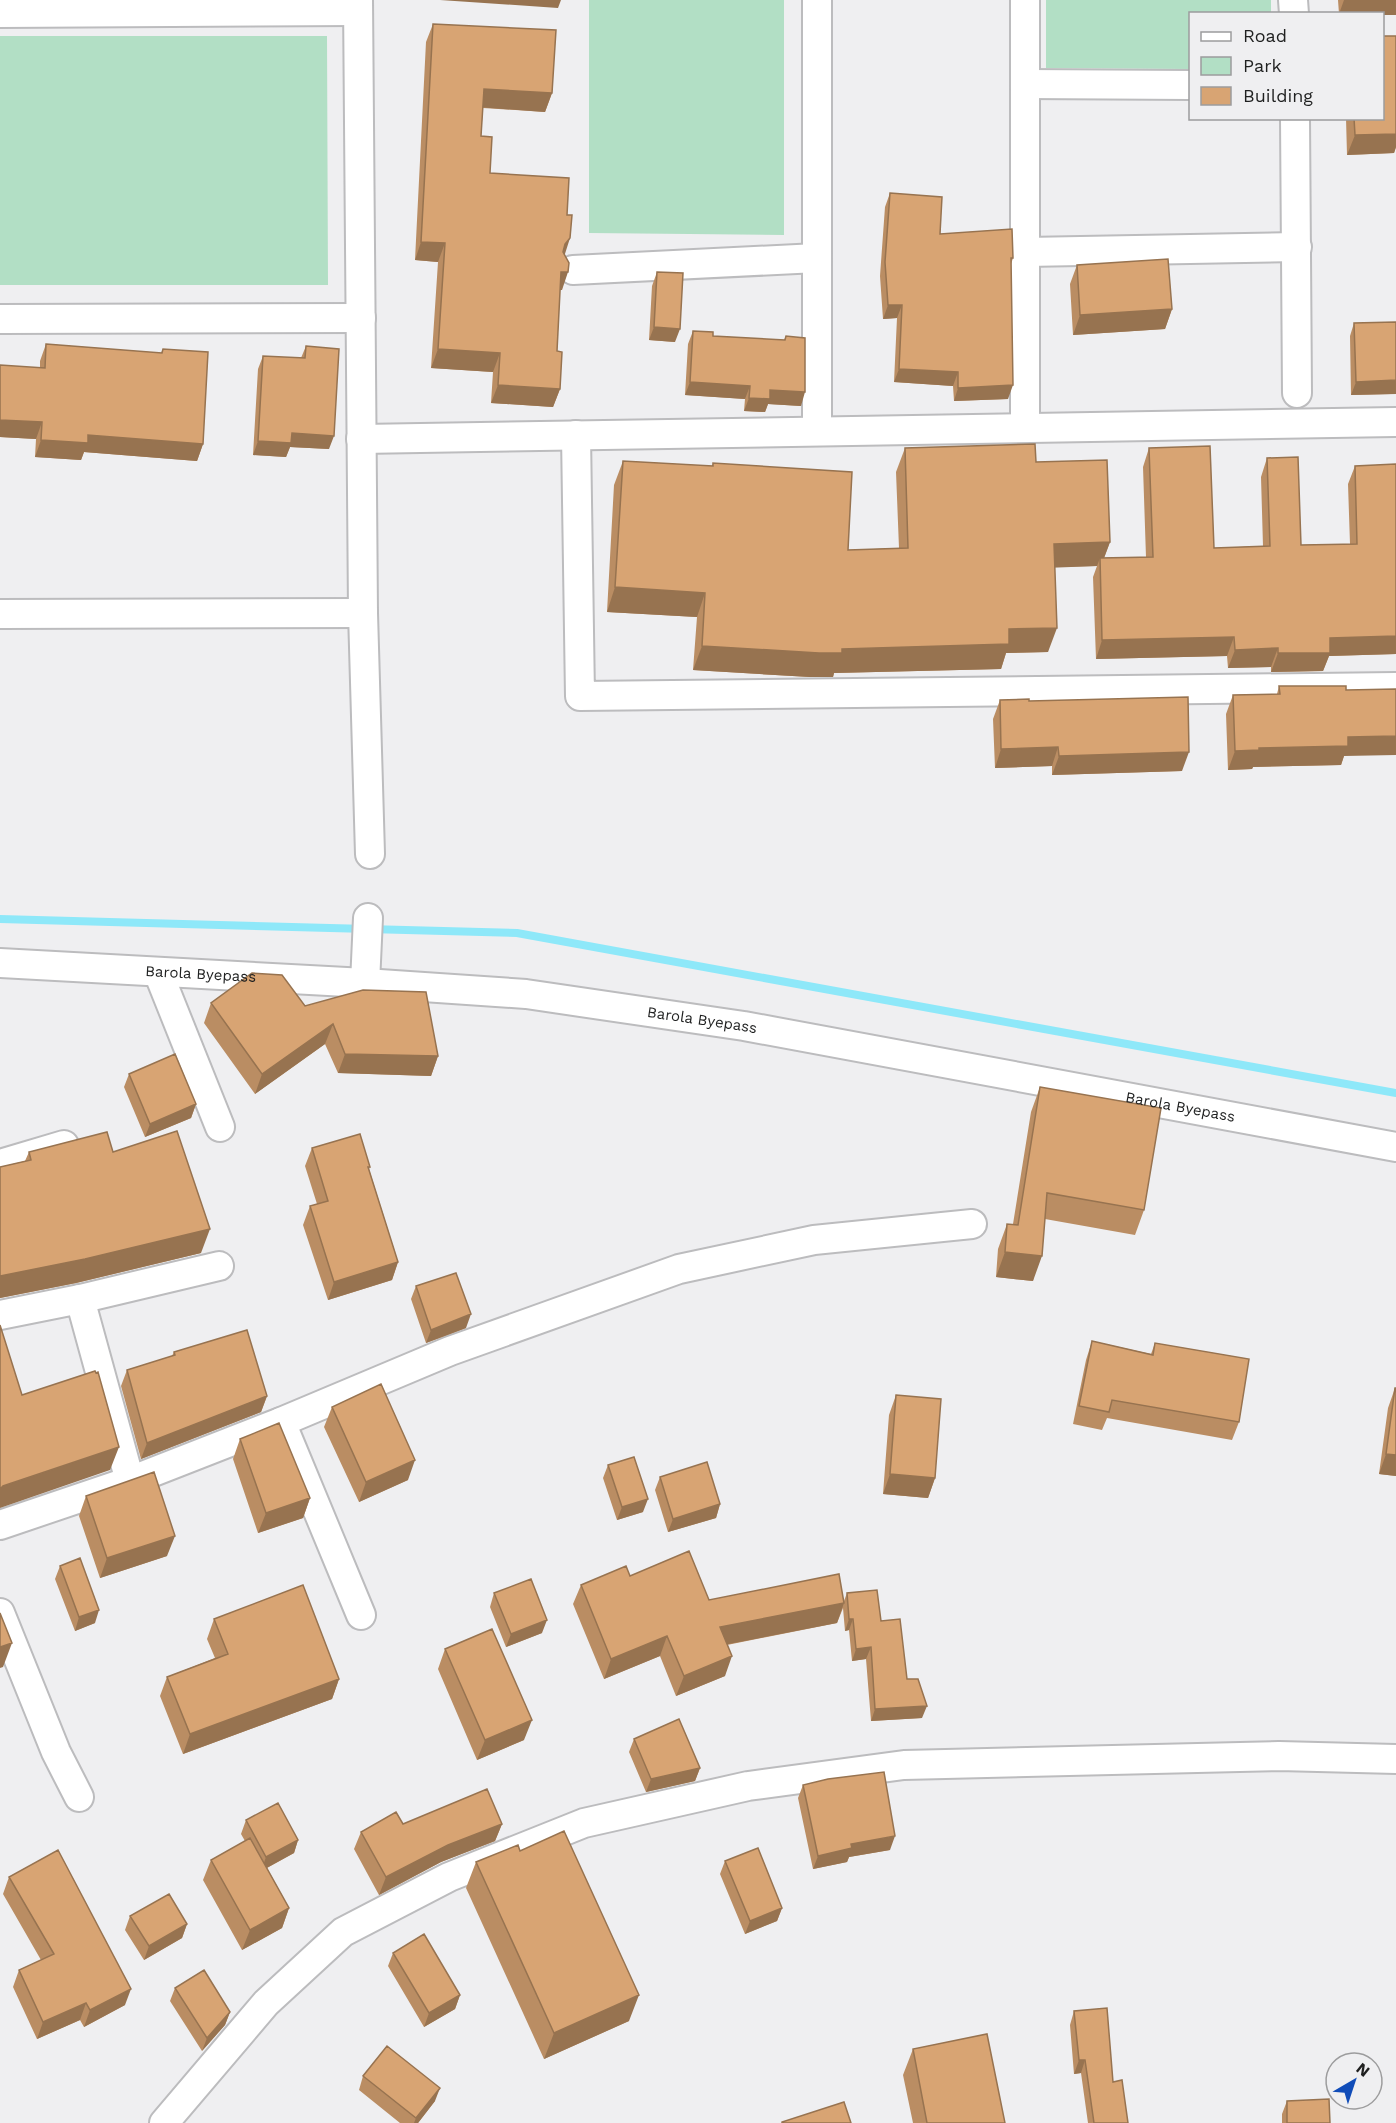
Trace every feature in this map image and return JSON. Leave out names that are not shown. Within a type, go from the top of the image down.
[{"type":"street","points":[[817,0],[817,431]]},
{"type":"street","points":[[1025,0],[1026,428]]},
{"type":"street","points":[[0,13],[358,5],[363,613],[370,854]]},
{"type":"street","points":[[1025,84],[1189,85]]},
{"type":"street","points":[[1295,120],[1297,393]]},
{"type":"street","points":[[1026,252],[1297,247]]},
{"type":"street","points":[[573,270],[817,258]]},
{"type":"street","points":[[0,319],[361,318]]},
{"type":"street","points":[[361,439],[1396,422]]},
{"type":"street","points":[[576,435],[580,696],[1396,687]]},
{"type":"street","points":[[0,614],[363,613]]},
{"type":"street","points":[[365,983],[368,918]]},
{"type":"street","name":"Barola Byepass","points":[[0,963],[526,994],[744,1026],[1396,1146]]},
{"type":"street","points":[[158,972],[220,1126]]},
{"type":"street","points":[[0,1164],[78,1141]]},
{"type":"street","points":[[0,1525],[130,1481],[450,1351],[679,1269],[814,1240],[972,1224]]},
{"type":"street","points":[[0,1315],[80,1299],[219,1266]]},
{"type":"street","points":[[80,1299],[130,1481]]},
{"type":"street","points":[[280,1422],[361,1615]]},
{"type":"street","points":[[0,1613],[56,1752],[79,1797]]},
{"type":"street","points":[[164,2123],[266,2003],[344,1932],[449,1877],[584,1823],[748,1786],[904,1764],[1279,1756],[1396,1759]]},
{"type":"green space","points":[[589,0],[784,0],[784,235],[589,233]]},
{"type":"green space","points":[[1046,0],[1271,0],[1271,12],[1189,12],[1189,69],[1046,68]]},
{"type":"green space","points":[[0,36],[327,36],[328,285],[0,285]]},
{"type":"building","points":[[433,24],[556,30],[552,93],[484,89],[481,136],[492,137],[490,173],[569,178],[567,215],[572,215],[570,238],[563,252],[569,263],[568,272],[561,272],[557,351],[562,352],[560,389],[498,385],[500,353],[438,349],[445,243],[421,242]]},
{"type":"building","points":[[1384,36],[1396,36],[1396,134],[1355,135],[1354,120],[1384,120]]},
{"type":"building","points":[[890,193],[942,197],[940,234],[1012,229],[1013,385],[958,388],[958,372],[899,369],[902,305],[888,305],[885,262]]},
{"type":"building","points":[[1168,259],[1172,309],[1080,315],[1077,265]]},
{"type":"building","points":[[657,272],[683,273],[680,329],[654,327]]},
{"type":"building","points":[[1396,322],[1396,380],[1356,382],[1354,323]]},
{"type":"building","points":[[693,331],[713,332],[713,336],[785,340],[786,336],[805,338],[805,392],[770,390],[770,399],[749,398],[750,386],[690,382]]},
{"type":"building","points":[[46,344],[162,353],[163,349],[208,352],[203,444],[88,435],[88,443],[41,440],[42,422],[0,420],[0,365],[45,368]]},
{"type":"building","points":[[306,346],[339,349],[334,436],[292,433],[291,443],[258,441],[263,356],[305,358]]},
{"type":"building","points":[[1035,444],[1036,462],[1107,460],[1110,542],[1054,544],[1057,628],[1009,629],[1009,644],[842,649],[842,653],[702,646],[705,593],[615,587],[623,461],[713,466],[713,463],[852,472],[848,550],[908,548],[905,448]]},
{"type":"building","points":[[1210,446],[1214,548],[1270,546],[1267,458],[1298,457],[1301,545],[1357,544],[1355,466],[1396,464],[1396,636],[1330,638],[1330,653],[1278,653],[1278,648],[1235,650],[1234,637],[1102,640],[1100,558],[1153,557],[1149,448]]},
{"type":"building","points":[[1279,686],[1346,686],[1346,690],[1396,689],[1396,736],[1348,737],[1348,746],[1259,748],[1259,750],[1235,751],[1233,695],[1280,694]]},
{"type":"building","points":[[1188,697],[1189,752],[1059,756],[1058,747],[1001,749],[1000,700]]},
{"type":"building","points":[[252,973],[282,975],[305,1006],[363,990],[426,992],[438,1056],[345,1054],[333,1024],[262,1074],[211,1003]]},
{"type":"building","points":[[175,1054],[196,1104],[150,1124],[129,1074]]},
{"type":"building","points":[[1040,1087],[1161,1108],[1144,1210],[1047,1193],[1042,1256],[1005,1252],[1007,1224],[1018,1225]]},
{"type":"building","points":[[177,1131],[210,1229],[85,1259],[0,1276],[0,1167],[31,1160],[29,1152],[107,1132],[113,1152]]},
{"type":"building","points":[[360,1134],[398,1262],[334,1282],[310,1206],[328,1201],[312,1148]]},
{"type":"building","points":[[456,1273],[471,1314],[431,1330],[416,1286]]},
{"type":"building","points":[[0,1325],[22,1395],[95,1371],[98,1372],[119,1447],[3,1486],[0,1489]]},
{"type":"building","points":[[247,1330],[267,1396],[147,1443],[127,1370],[175,1355],[174,1352]]},
{"type":"building","points":[[1092,1341],[1153,1355],[1155,1343],[1249,1359],[1239,1422],[1112,1400],[1109,1412],[1079,1406]]},
{"type":"building","points":[[381,1384],[415,1460],[366,1482],[332,1407]]},
{"type":"building","points":[[1396,1388],[1396,1455],[1386,1454]]},
{"type":"building","points":[[896,1395],[941,1399],[935,1478],[890,1474]]},
{"type":"building","points":[[279,1423],[310,1498],[266,1513],[240,1439]]},
{"type":"building","points":[[634,1457],[648,1499],[622,1507],[608,1465]]},
{"type":"building","points":[[707,1462],[720,1504],[673,1519],[660,1477]]},
{"type":"building","points":[[154,1472],[175,1536],[107,1558],[86,1496]]},
{"type":"building","points":[[689,1551],[709,1600],[839,1574],[844,1603],[720,1627],[732,1656],[684,1676],[667,1636],[611,1659],[581,1585],[626,1566],[630,1576]]},
{"type":"building","points":[[80,1558],[99,1610],[79,1617],[60,1566]]},
{"type":"building","points":[[531,1579],[547,1620],[511,1634],[494,1593]]},
{"type":"building","points":[[303,1585],[339,1679],[190,1734],[167,1677],[228,1654],[214,1619]]},
{"type":"building","points":[[877,1590],[881,1621],[900,1619],[907,1679],[918,1679],[927,1706],[875,1709],[871,1647],[856,1649],[853,1619],[849,1619],[847,1593]]},
{"type":"building","points":[[0,1613],[12,1643],[0,1647]]},
{"type":"building","points":[[492,1629],[532,1720],[485,1740],[445,1649]]},
{"type":"building","points":[[679,1719],[700,1768],[651,1779],[634,1739]]},
{"type":"building","points":[[884,1772],[895,1836],[851,1844],[852,1848],[818,1856],[803,1785],[828,1779]]},
{"type":"building","points":[[487,1789],[502,1824],[448,1845],[386,1877],[361,1832],[396,1812],[403,1824]]},
{"type":"building","points":[[278,1803],[298,1840],[266,1857],[246,1820]]},
{"type":"building","points":[[564,1831],[639,1995],[554,2033],[476,1862],[518,1845],[520,1851]]},
{"type":"building","points":[[250,1838],[289,1908],[250,1930],[211,1860]]},
{"type":"building","points":[[758,1848],[782,1908],[750,1921],[725,1861]]},
{"type":"building","points":[[58,1850],[131,1989],[90,2010],[86,2003],[43,2022],[19,1970],[54,1954],[9,1877]]},
{"type":"building","points":[[169,1894],[187,1924],[149,1946],[130,1916]]},
{"type":"building","points":[[424,1934],[460,1995],[429,2013],[393,1953]]},
{"type":"building","points":[[204,1970],[230,2012],[207,2038],[175,1988]]},
{"type":"building","points":[[1107,2008],[1113,2082],[1122,2080],[1128,2123],[1094,2123],[1085,2060],[1079,2060],[1074,2011]]},
{"type":"building","points":[[987,2034],[1005,2123],[927,2123],[913,2049]]},
{"type":"building","points":[[387,2046],[440,2088],[416,2118],[363,2076]]},
{"type":"building","points":[[1324,2099],[1324,2111],[1330,2111],[1330,2123],[1287,2123],[1287,2101]]},
{"type":"building","points":[[844,2102],[851,2123],[782,2123],[782,2122]]},
{"type":"waterway","points":[[0,919],[517,933],[1396,1093]]}]
